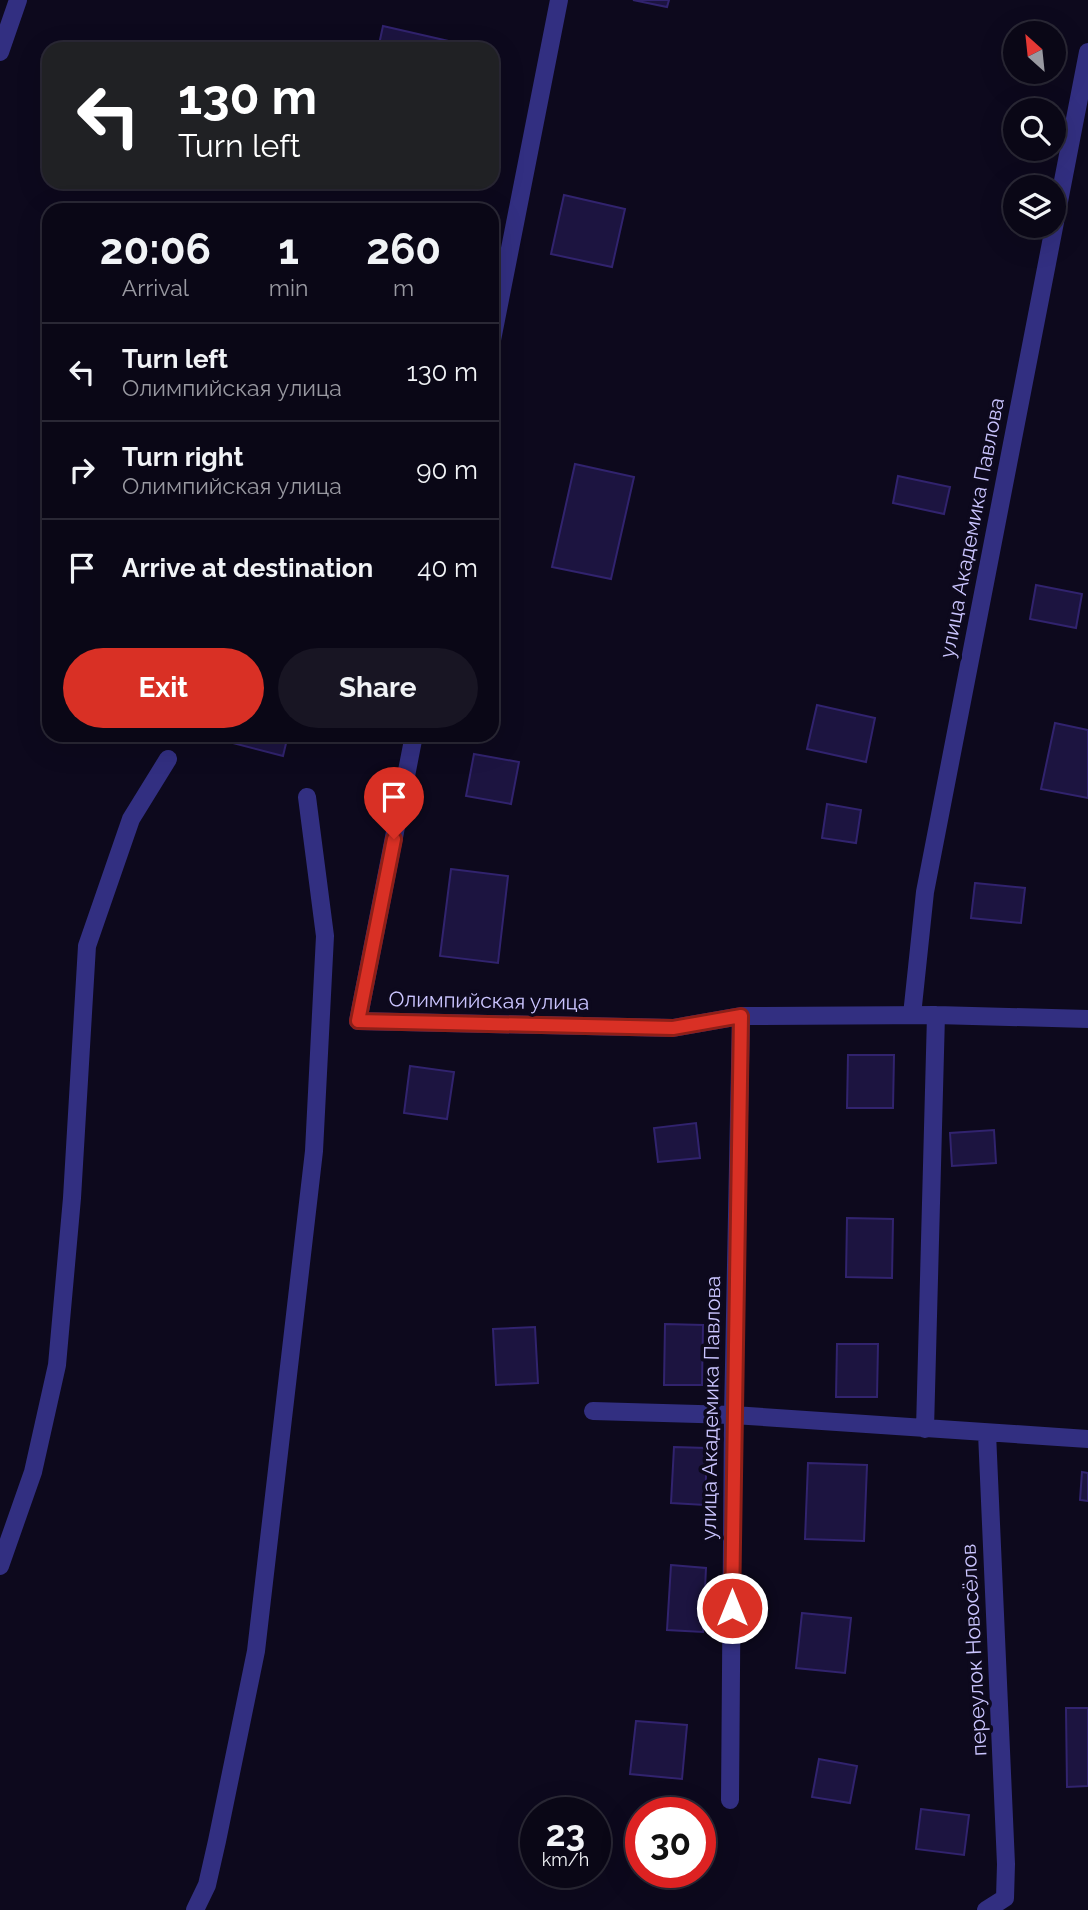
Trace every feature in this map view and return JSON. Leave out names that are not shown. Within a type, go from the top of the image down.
[{"type":"street","points":[[0,52],[18,0]]},
{"type":"street","points":[[499,304],[559,0]]},
{"type":"street","name":"улица Академика Павлова","points":[[912,1015],[925,892],[1088,52]]},
{"type":"street","name":"Олимпийская улица","points":[[413,742],[358,1021],[673,1028],[741,1016]]},
{"type":"street","points":[[0,1566],[33,1472],[57,1365],[72,1198],[87,946],[131,819],[168,759]]},
{"type":"street","points":[[195,1910],[207,1885],[218,1841],[256,1651],[314,1151],[325,936],[307,797]]},
{"type":"street","points":[[925,1429],[936,1015]]},
{"type":"street","points":[[741,1016],[936,1015],[1088,1019]]},
{"type":"street","name":"улица Академика Павлова","points":[[730,1800],[733,1415],[741,1016]]},
{"type":"street","points":[[593,1411],[733,1415],[1088,1439]]},
{"type":"street","name":"переулок Новосёлов","points":[[986,1910],[1005,1898],[1006,1864],[988,1433]]},
{"type":"building","points":[[633,0],[669,0],[667,7]]},
{"type":"building","points":[[383,26],[453,42],[380,42]]},
{"type":"building","points":[[564,195],[625,209],[612,267],[551,254]]},
{"type":"building","points":[[575,464],[634,477],[611,579],[552,567]]},
{"type":"building","points":[[898,476],[950,487],[944,514],[893,503]]},
{"type":"building","points":[[1036,585],[1082,594],[1076,628],[1030,619]]},
{"type":"building","points":[[817,705],[875,718],[866,762],[807,749]]},
{"type":"building","points":[[1055,723],[1088,730],[1088,798],[1041,789]]},
{"type":"building","points":[[229,742],[286,742],[283,756]]},
{"type":"building","points":[[474,754],[519,762],[511,804],[466,796]]},
{"type":"building","points":[[827,804],[861,810],[856,843],[822,838]]},
{"type":"building","points":[[451,869],[508,876],[498,963],[440,956]]},
{"type":"building","points":[[975,883],[1025,888],[1021,923],[971,918]]},
{"type":"building","points":[[848,1055],[894,1055],[893,1108],[847,1108]]},
{"type":"building","points":[[410,1066],[454,1072],[447,1119],[404,1113]]},
{"type":"building","points":[[696,1123],[700,1158],[658,1162],[654,1128]]},
{"type":"building","points":[[994,1130],[996,1163],[952,1166],[950,1133]]},
{"type":"building","points":[[847,1218],[893,1219],[892,1278],[846,1277]]},
{"type":"building","points":[[665,1324],[703,1325],[702,1385],[664,1385]]},
{"type":"building","points":[[535,1327],[538,1383],[496,1385],[493,1329]]},
{"type":"building","points":[[837,1344],[878,1344],[877,1397],[836,1397]]},
{"type":"building","points":[[674,1447],[707,1448],[705,1505],[671,1503]]},
{"type":"building","points":[[808,1463],[867,1465],[864,1541],[805,1539]]},
{"type":"building","points":[[1082,1472],[1088,1473],[1088,1501],[1080,1500]]},
{"type":"building","points":[[671,1565],[706,1568],[703,1632],[667,1630]]},
{"type":"building","points":[[802,1613],[851,1618],[845,1673],[796,1668]]},
{"type":"building","points":[[1066,1708],[1088,1708],[1088,1786],[1067,1787]]},
{"type":"building","points":[[636,1721],[687,1725],[682,1779],[630,1774]]},
{"type":"building","points":[[819,1759],[857,1766],[850,1803],[812,1797]]},
{"type":"building","points":[[921,1809],[969,1815],[964,1855],[916,1849]]},
{"type":"route","points":[[394,839],[358,1021],[673,1028],[741,1016],[732,1608]]}]
